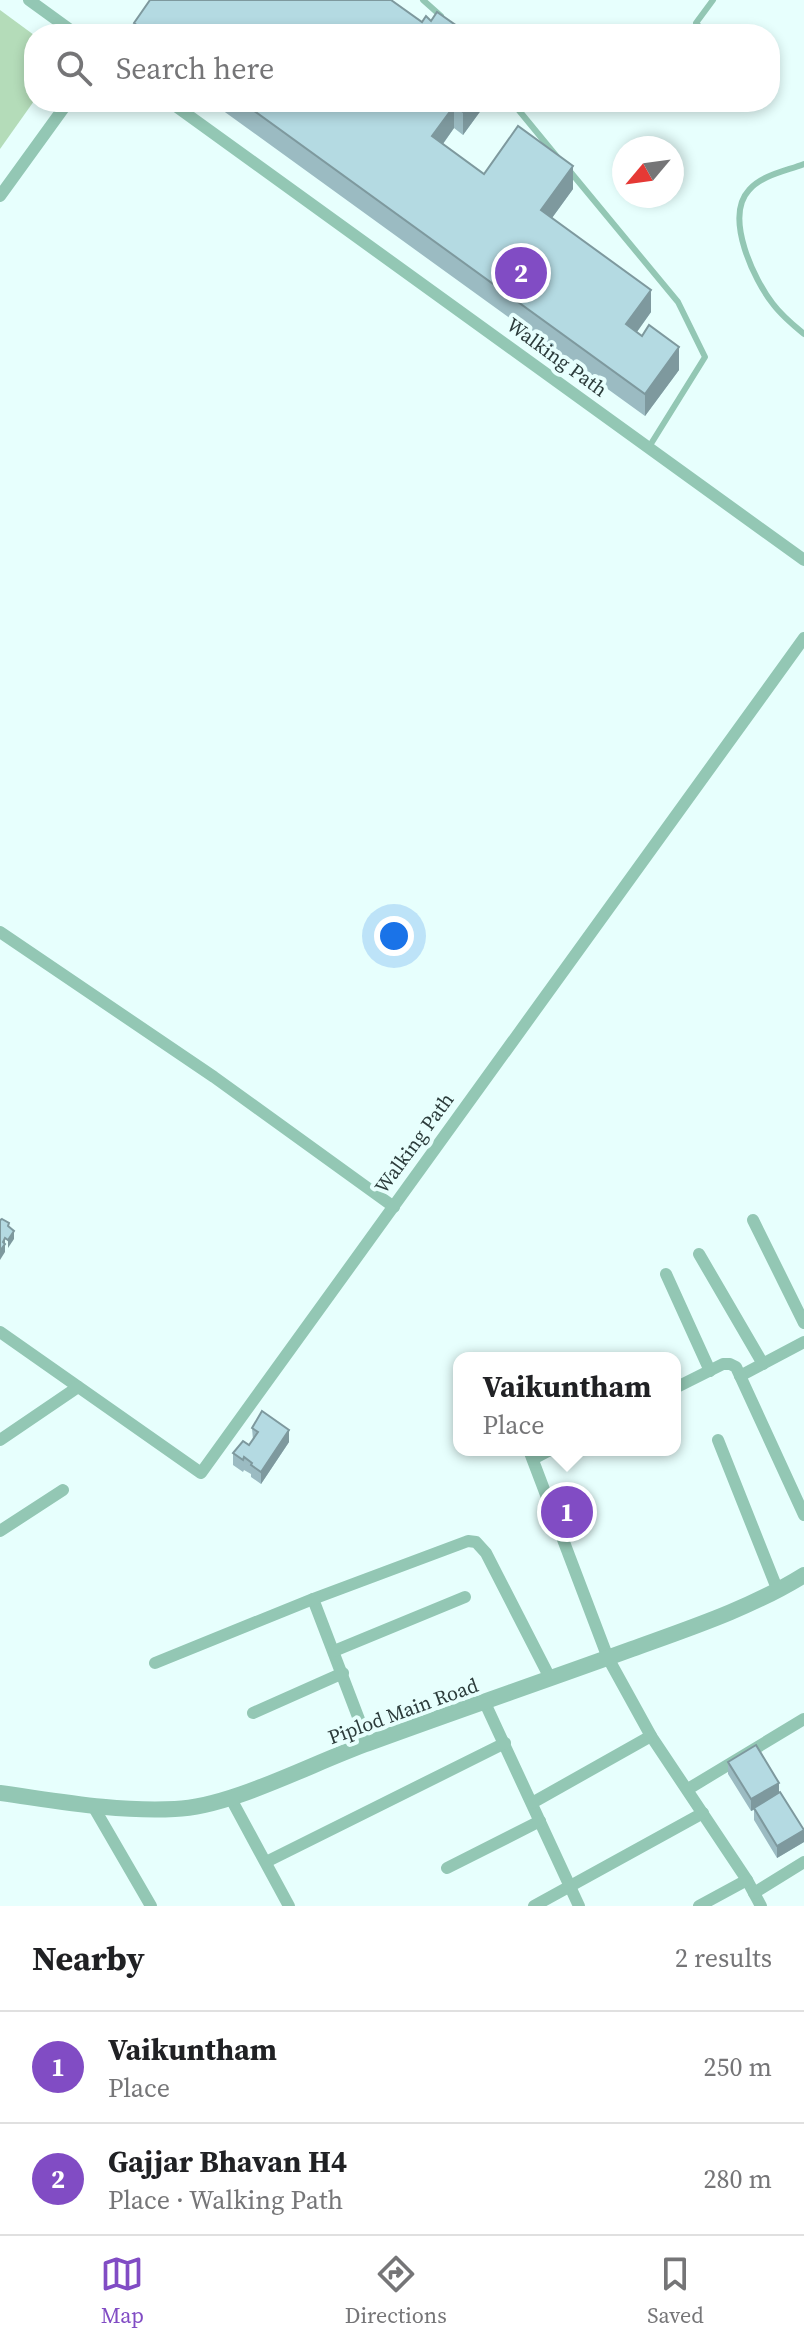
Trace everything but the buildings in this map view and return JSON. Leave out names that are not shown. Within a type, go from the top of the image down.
[{"type":"street","points":[[29,0],[62,24]]},
{"type":"street","points":[[0,196],[61,112]]},
{"type":"street","name":"Walking Path","points":[[184,112],[804,560]]},
{"type":"street","name":"Walking Path","points":[[0,1332],[201,1473],[804,638]]},
{"type":"street","points":[[0,932],[214,1077],[394,1207]]},
{"type":"street","points":[[753,1220],[804,1323]]},
{"type":"street","points":[[699,1254],[763,1364]]},
{"type":"street","points":[[666,1274],[710,1371]]},
{"type":"street","points":[[740,1376],[804,1342]]},
{"type":"street","points":[[681,1385],[730,1364],[736,1367],[804,1515]]},
{"type":"street","points":[[0,1440],[78,1387]]},
{"type":"street","points":[[718,1440],[778,1591]]},
{"type":"street","points":[[532,1456],[608,1658],[651,1736],[761,1906]]},
{"type":"street","points":[[0,1531],[63,1490]]},
{"type":"street","points":[[155,1663],[458,1543],[476,1542],[486,1553],[550,1678]]},
{"type":"street","name":"Piplod Main Road","points":[[0,1793],[93,1806],[175,1809],[230,1797],[368,1743],[709,1621],[778,1591],[804,1575]]},
{"type":"street","points":[[334,1651],[465,1597]]},
{"type":"street","points":[[313,1599],[368,1743]]},
{"type":"street","points":[[253,1713],[343,1673]]},
{"type":"street","points":[[485,1703],[579,1906]]},
{"type":"street","points":[[688,1789],[804,1719]]},
{"type":"street","points":[[532,1803],[651,1736]]},
{"type":"street","points":[[266,1862],[505,1743]]},
{"type":"street","points":[[230,1797],[289,1906]]},
{"type":"street","points":[[93,1806],[151,1906]]},
{"type":"street","points":[[534,1906],[703,1813]]},
{"type":"street","points":[[447,1868],[540,1821]]},
{"type":"street","points":[[754,1893],[804,1862]]},
{"type":"street","points":[[699,1906],[747,1880]]},
{"type":"lane","points":[[423,0],[447,23]]},
{"type":"lane","points":[[697,24],[713,0]]},
{"type":"lane","points":[[520,112],[678,302],[705,357],[649,447]]},
{"type":"lane","points":[[804,164],[760,181],[742,199],[739,212],[740,233],[761,285],[778,311],[804,334]]},
{"type":"green space","points":[[0,10],[24,28],[26,112],[0,149]]},
{"type":"place","name":"Gajjar Bhavan H4","points":[[521,273]]},
{"type":"place","name":"Vaikuntham","points":[[567,1512]]}]
